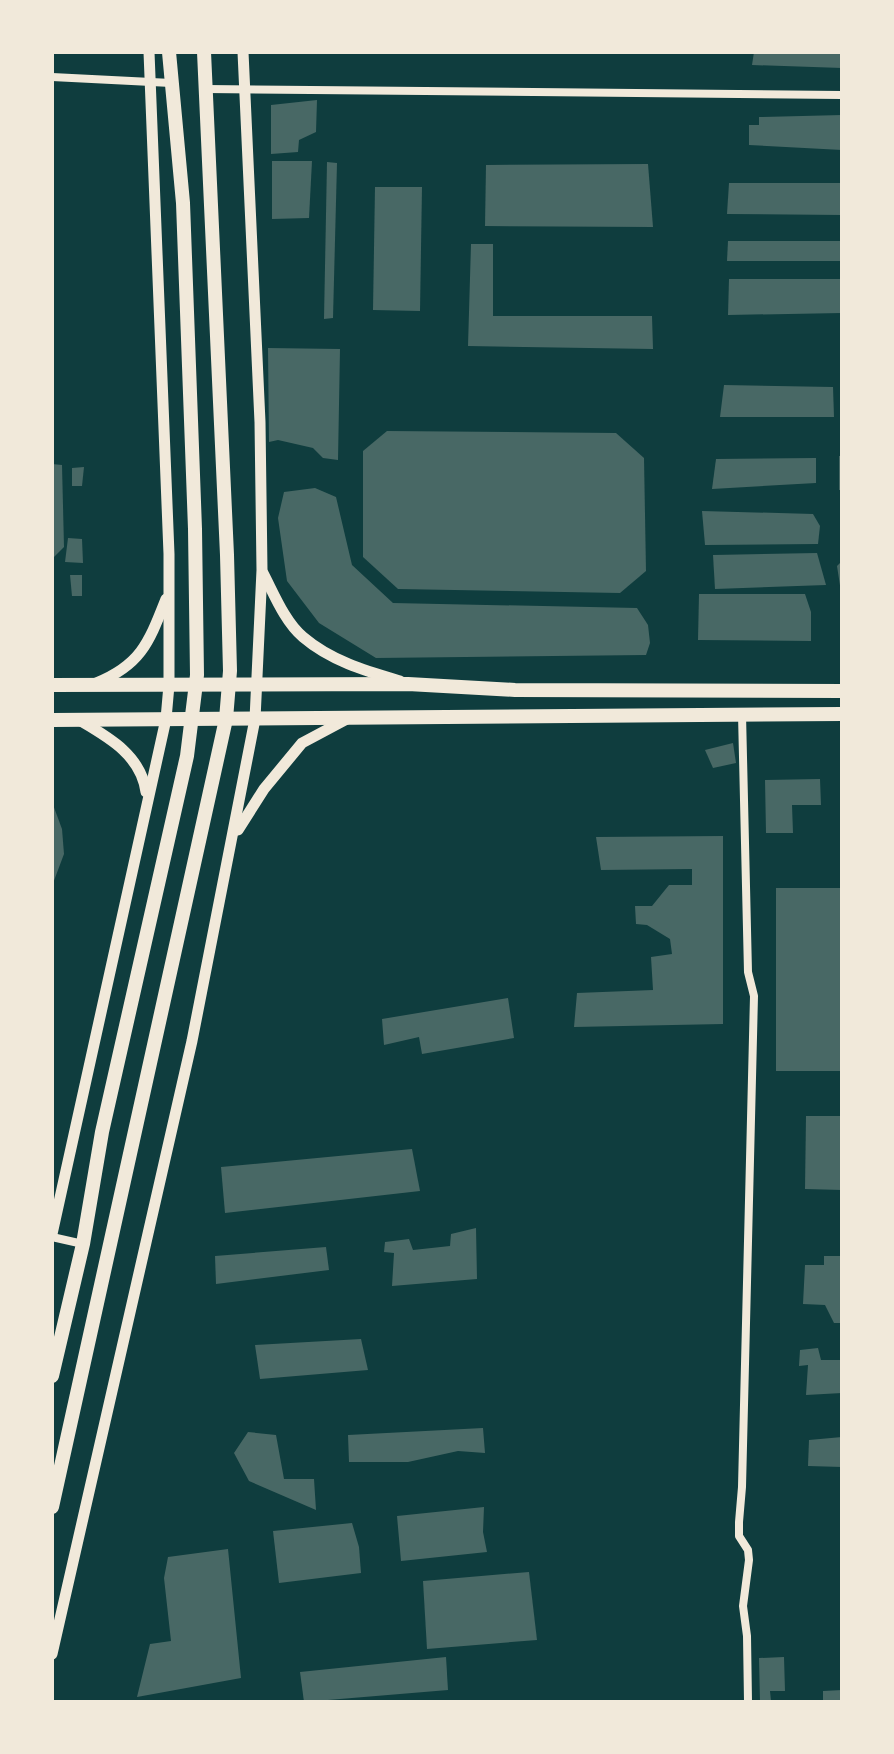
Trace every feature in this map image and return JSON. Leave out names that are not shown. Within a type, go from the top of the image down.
[{"type":"main road","points":[[52,1376],[83,1244],[102,1132],[193,719],[197,685],[195,529],[183,203],[169,52]]},
{"type":"main road","points":[[52,1507],[226,719],[229,685],[227,539],[204,52]]},
{"type":"main road","points":[[52,685],[408,684],[515,690],[842,691]]},
{"type":"main road","points":[[52,720],[842,714]]},
{"type":"street","points":[[83,1244],[52,1235],[166,719],[169,685],[169,591],[149,52]]},
{"type":"street","points":[[52,1654],[189,1056],[255,719],[262,570],[260,422],[243,52]]},
{"type":"street","points":[[52,77],[171,83]]},
{"type":"street","points":[[206,89],[842,95]]},
{"type":"street","points":[[262,570],[283,610],[302,637],[350,666],[408,684]]},
{"type":"street","points":[[92,685],[135,661],[152,633],[169,591]]},
{"type":"street","points":[[742,714],[748,972],[754,996],[739,1522],[739,1536],[748,1550],[749,1560],[743,1606],[747,1636],[748,1702]]},
{"type":"street","points":[[233,838],[264,789],[302,743],[347,719]]},
{"type":"street","points":[[78,720],[113,739],[134,761],[144,780],[147,802]]},
{"type":"building","points":[[754,52],[842,52],[842,68],[752,65]]},
{"type":"building","points":[[317,100],[316,132],[299,140],[298,152],[271,154],[271,105]]},
{"type":"building","points":[[842,115],[842,150],[749,145],[749,125],[759,125],[759,117]]},
{"type":"building","points":[[272,161],[312,161],[309,218],[272,219]]},
{"type":"building","points":[[327,162],[337,163],[333,318],[324,319]]},
{"type":"building","points":[[648,164],[653,227],[485,226],[486,165]]},
{"type":"building","points":[[729,183],[842,183],[842,215],[727,214]]},
{"type":"building","points":[[375,187],[422,187],[420,311],[373,310]]},
{"type":"building","points":[[728,241],[842,241],[842,261],[727,261]]},
{"type":"building","points":[[471,244],[493,244],[493,316],[652,316],[653,349],[468,346]]},
{"type":"building","points":[[729,279],[842,279],[842,313],[728,315]]},
{"type":"building","points":[[268,348],[340,349],[338,460],[323,458],[313,448],[278,440],[269,442]]},
{"type":"building","points":[[724,385],[833,387],[834,417],[720,417]]},
{"type":"building","points":[[387,431],[616,433],[644,458],[646,571],[620,593],[398,589],[363,557],[363,451]]},
{"type":"building","points":[[839,456],[842,456],[842,490],[839,490]]},
{"type":"building","points":[[816,458],[816,483],[712,489],[716,459]]},
{"type":"building","points":[[52,464],[62,465],[64,547],[52,559]]},
{"type":"building","points":[[84,467],[82,486],[72,486],[72,468]]},
{"type":"building","points":[[315,488],[336,497],[352,565],[393,603],[637,608],[648,625],[650,643],[646,655],[376,658],[319,623],[287,581],[278,518],[284,492]]},
{"type":"building","points":[[702,511],[813,514],[820,526],[818,544],[705,545]]},
{"type":"building","points":[[68,538],[82,539],[83,563],[65,562]]},
{"type":"building","points":[[817,553],[826,585],[715,589],[713,555]]},
{"type":"building","points":[[842,561],[842,591],[841,592],[837,566]]},
{"type":"building","points":[[70,575],[82,575],[82,596],[72,596]]},
{"type":"building","points":[[699,594],[805,594],[811,612],[811,641],[698,640]]},
{"type":"building","points":[[733,743],[736,763],[713,768],[705,750]]},
{"type":"building","points":[[820,779],[821,805],[792,805],[793,833],[766,833],[765,780]]},
{"type":"building","points":[[52,802],[62,829],[64,854],[52,886]]},
{"type":"building","points":[[723,836],[723,1024],[574,1027],[577,993],[653,990],[651,957],[672,954],[670,939],[647,925],[636,924],[635,906],[652,906],[669,885],[692,885],[692,869],[601,870],[596,837]]},
{"type":"building","points":[[776,888],[842,888],[842,1071],[776,1071]]},
{"type":"building","points":[[508,998],[514,1038],[422,1054],[419,1037],[384,1045],[382,1019]]},
{"type":"building","points":[[806,1116],[842,1116],[842,1190],[805,1189]]},
{"type":"building","points":[[412,1149],[420,1191],[225,1213],[221,1167]]},
{"type":"building","points":[[476,1228],[477,1279],[392,1286],[394,1253],[384,1252],[385,1242],[409,1239],[413,1250],[450,1246],[451,1234]]},
{"type":"building","points":[[326,1247],[329,1270],[216,1284],[215,1256]]},
{"type":"building","points":[[824,1256],[842,1256],[842,1323],[834,1323],[825,1305],[803,1304],[805,1265],[824,1265]]},
{"type":"building","points":[[361,1339],[368,1370],[260,1379],[255,1345]]},
{"type":"building","points":[[818,1348],[821,1360],[842,1360],[842,1393],[806,1395],[808,1365],[799,1366],[800,1350]]},
{"type":"building","points":[[483,1428],[485,1453],[458,1451],[408,1462],[349,1462],[348,1435]]},
{"type":"building","points":[[248,1432],[276,1435],[284,1479],[314,1479],[316,1510],[249,1481],[234,1453]]},
{"type":"building","points":[[842,1437],[842,1467],[808,1466],[809,1440]]},
{"type":"building","points":[[484,1507],[483,1532],[487,1552],[401,1561],[397,1516]]},
{"type":"building","points":[[352,1523],[359,1547],[361,1573],[279,1583],[273,1531]]},
{"type":"building","points":[[228,1549],[241,1678],[137,1697],[150,1644],[171,1641],[164,1578],[168,1557]]},
{"type":"building","points":[[529,1572],[537,1640],[427,1649],[423,1581]]},
{"type":"building","points":[[446,1657],[448,1690],[304,1702],[300,1672]]},
{"type":"building","points":[[784,1657],[785,1691],[770,1691],[771,1701],[760,1702],[759,1658]]},
{"type":"building","points":[[842,1690],[842,1702],[823,1702],[823,1691]]}]
